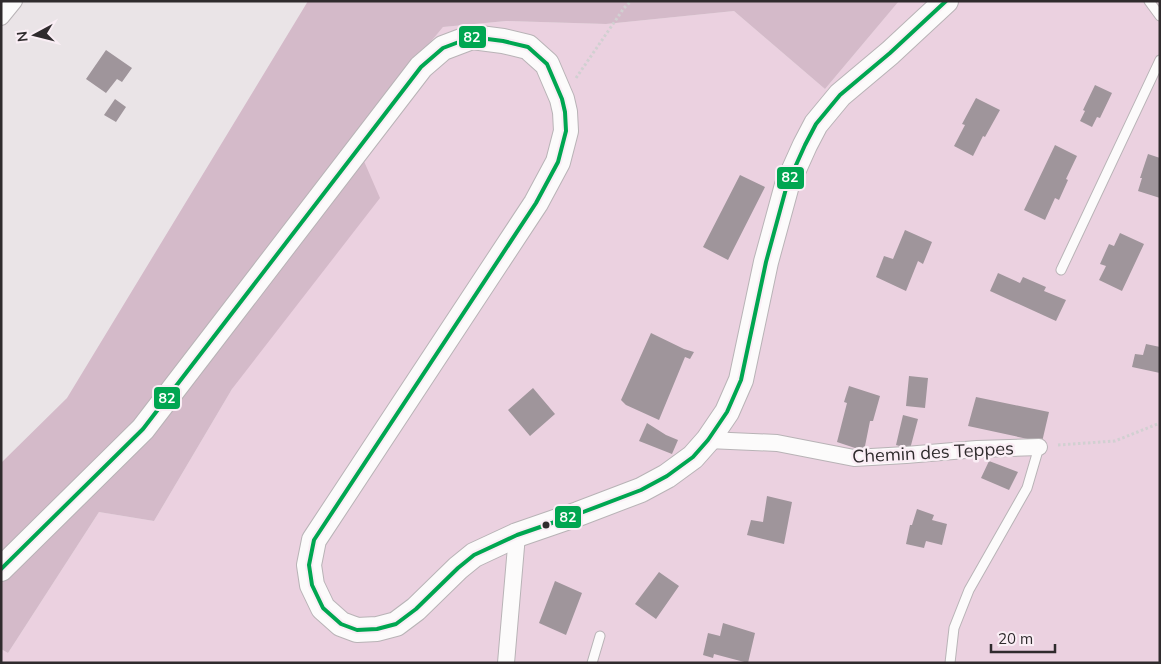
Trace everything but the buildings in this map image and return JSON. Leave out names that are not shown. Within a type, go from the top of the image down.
[{"type":"main road","points":[[1,569],[143,429],[421,67],[443,48],[472,37],[503,41],[528,47],[546,64],[562,99],[565,112],[566,131],[558,162],[536,203],[314,540],[309,564],[312,585],[323,608],[341,624],[358,630],[377,629],[396,624],[416,609],[474,554],[517,535],[641,490],[667,476],[693,457],[708,440],[727,412],[740,380],[766,262],[787,185],[816,124],[840,95],[890,53],[946,1]]},
{"type":"street","points":[[1,18],[14,1]]},
{"type":"street","name":"Chemin des Teppes","points":[[708,440],[776,443],[854,458],[977,449],[1040,447]]},
{"type":"street","points":[[506,663],[517,535]]},
{"type":"lane","points":[[1150,1],[1160,16]]},
{"type":"lane","points":[[1061,270],[1160,60]]},
{"type":"lane","name":"Chemin des Teppes","points":[[950,663],[954,628],[969,590],[1026,488],[1040,447]]},
{"type":"lane","points":[[592,663],[600,636]]},
{"type":"path","points":[[562,99],[624,8],[631,1]]},
{"type":"path","name":"Chemin des Teppes","points":[[1040,447],[1115,441],[1160,424]]},
{"type":"shaded area","points":[[308,1],[899,1],[825,89],[734,11],[606,24],[506,21],[443,27],[353,136],[380,198],[232,389],[154,521],[99,512],[8,653],[1,649],[1,463],[67,398]]},
{"type":"shaded area","points":[[899,1],[1160,1],[1160,663],[1,663],[1,649],[8,653],[99,512],[154,521],[232,389],[353,136],[443,27],[506,21],[606,24],[734,11],[825,89]]},
{"type":"transit line","name":"82","points":[[1,569],[143,429],[421,67],[443,48],[472,37],[503,41],[528,47],[547,64],[562,99],[565,112],[566,131],[558,162],[536,203],[314,540],[309,565],[312,585],[323,608],[341,624],[357,630],[377,629],[396,624],[416,609],[474,555],[517,535],[641,490],[667,476],[693,457],[708,440],[727,412],[741,380],[766,262],[787,185],[816,124],[840,95],[890,53],[946,1]]}]
